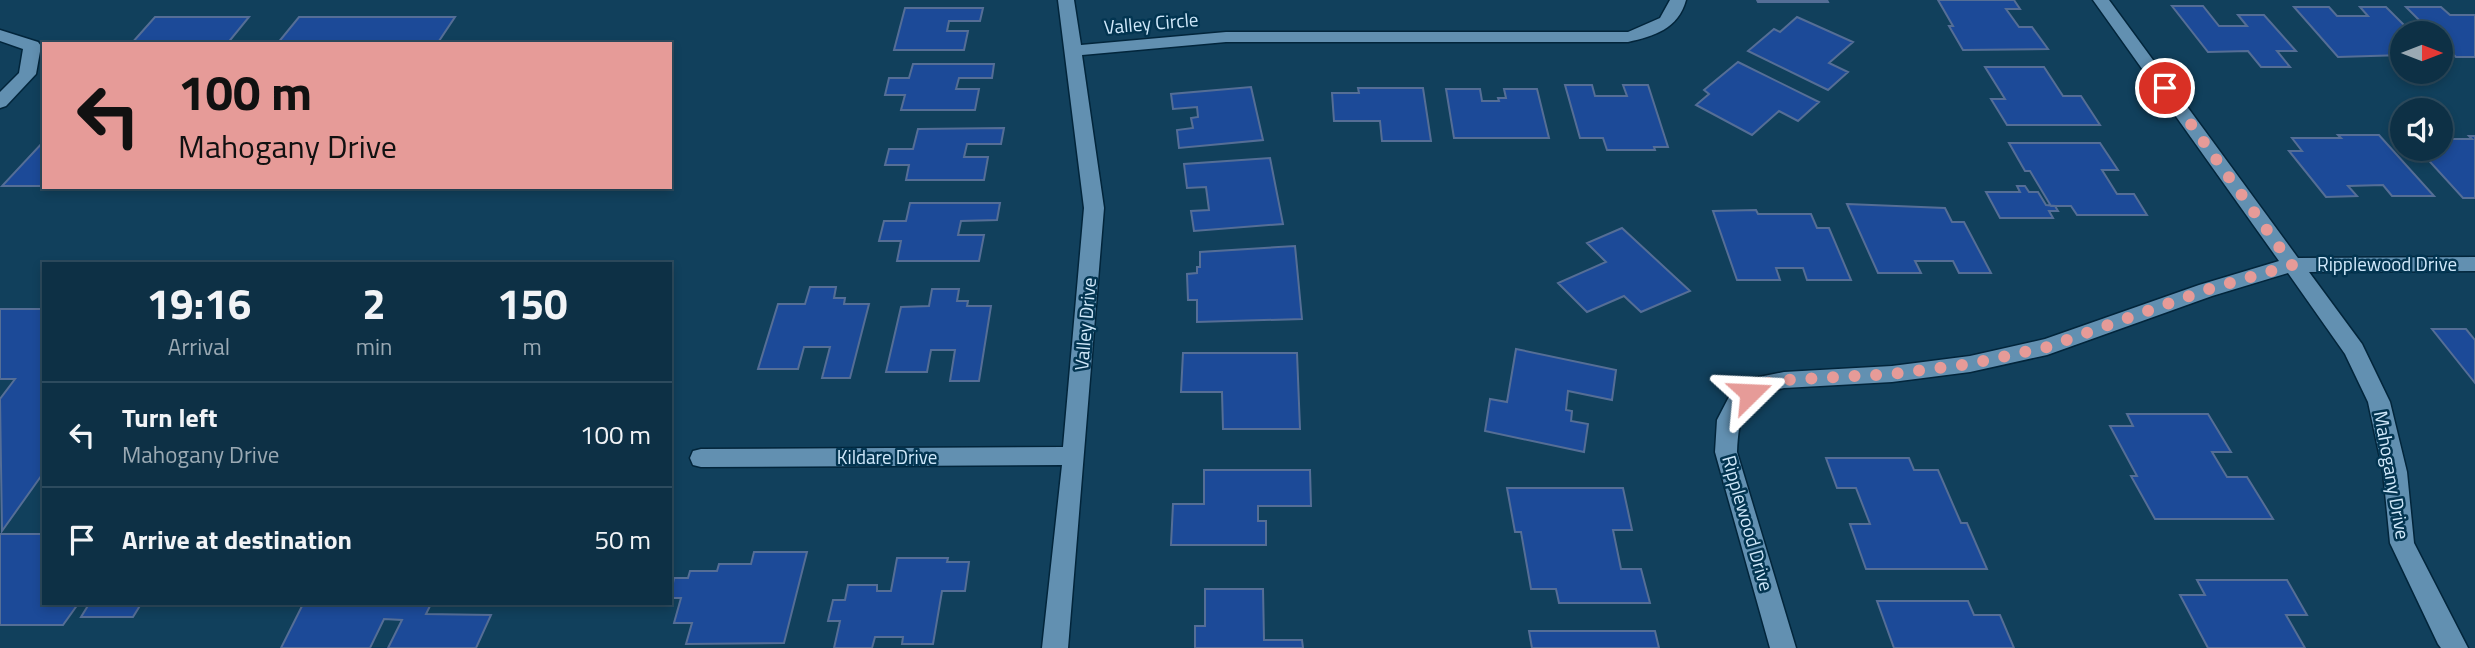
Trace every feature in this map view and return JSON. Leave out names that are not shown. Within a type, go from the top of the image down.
[{"type":"street","name":"Valley Drive","points":[[1055,648],[1094,208],[1066,0]]},
{"type":"street","name":"Valley Circle","points":[[1073,51],[1226,37],[1629,37],[1651,32],[1665,23],[1676,9],[1678,0]]},
{"type":"street","name":"Mahogany Drive","points":[[2101,0],[2354,350],[2379,402],[2395,472],[2402,543],[2446,636],[2455,648]]},
{"type":"street","points":[[0,35],[32,46],[27,74],[0,102]]},
{"type":"street","name":"Ripplewood Drive","points":[[1783,648],[1726,453],[1728,420],[1738,401],[1762,384],[1784,380],[1905,373],[1970,364],[2047,347],[2206,290],[2292,265],[2475,264]]},
{"type":"street","name":"Kildare Drive","points":[[701,457],[1074,456]]},
{"type":"building","points":[[1757,0],[1827,0],[1828,2],[1758,2]]},
{"type":"building","points":[[1938,0],[2014,0],[2020,9],[2006,9],[2019,27],[2032,27],[2048,49],[1963,50]]},
{"type":"building","points":[[2172,6],[2203,6],[2219,26],[2247,26],[2238,15],[2264,15],[2296,51],[2277,51],[2290,67],[2261,67],[2248,51],[2208,52]]},
{"type":"building","points":[[2294,7],[2329,7],[2337,16],[2368,16],[2360,7],[2386,7],[2400,21],[2390,21],[2390,55],[2338,57]]},
{"type":"building","points":[[2406,7],[2441,7],[2450,15],[2475,15],[2475,57],[2454,55],[2454,21],[2420,21]]},
{"type":"building","points":[[905,8],[983,8],[980,21],[949,21],[947,31],[968,31],[964,50],[894,50]]},
{"type":"building","points":[[155,17],[249,17],[229,42],[133,42]]},
{"type":"building","points":[[299,17],[455,17],[438,42],[279,42]]},
{"type":"building","points":[[1797,17],[1853,42],[1829,63],[1848,72],[1828,90],[1748,51],[1774,29],[1780,32]]},
{"type":"building","points":[[1738,62],[1819,102],[1798,121],[1779,111],[1752,135],[1696,105],[1709,94],[1704,90]]},
{"type":"building","points":[[913,64],[994,64],[992,78],[959,78],[956,89],[979,89],[975,110],[901,110],[905,95],[885,95],[889,78],[909,78]]},
{"type":"building","points":[[1985,67],[2044,67],[2063,96],[2081,96],[2100,125],[2007,125],[1991,99],[2005,99]]},
{"type":"building","points":[[1565,85],[1592,85],[1595,96],[1627,96],[1623,85],[1648,85],[1668,147],[1654,147],[1655,150],[1607,150],[1603,138],[1580,138]]},
{"type":"building","points":[[1251,87],[1263,140],[1179,148],[1177,130],[1193,128],[1191,118],[1198,117],[1197,107],[1173,109],[1171,94]]},
{"type":"building","points":[[1358,88],[1423,88],[1431,141],[1382,141],[1380,121],[1334,121],[1332,93],[1359,93]]},
{"type":"building","points":[[1446,89],[1480,89],[1482,101],[1499,101],[1498,98],[1506,98],[1504,89],[1537,89],[1549,138],[1454,138]]},
{"type":"building","points":[[1004,128],[1001,144],[967,144],[964,157],[988,157],[984,180],[906,180],[909,165],[885,165],[889,149],[913,149],[918,129]]},
{"type":"building","points":[[2338,135],[2379,135],[2390,147],[2390,161],[2402,161],[2434,196],[2392,196],[2383,185],[2348,186],[2357,196],[2326,197],[2289,151],[2302,151],[2292,138],[2341,138]]},
{"type":"building","points":[[2469,136],[2475,136],[2475,198],[2463,198],[2429,161],[2453,161],[2453,139],[2472,139]]},
{"type":"building","points":[[42,143],[42,186],[2,186]]},
{"type":"building","points":[[2009,143],[2100,143],[2118,170],[2102,170],[2117,194],[2134,194],[2147,215],[2077,215],[2071,206],[2051,206],[2030,171],[2025,171]]},
{"type":"building","points":[[1270,158],[1283,224],[1194,231],[1191,211],[1209,210],[1206,187],[1187,188],[1184,164]]},
{"type":"building","points":[[2017,186],[2025,186],[2029,192],[2038,192],[2046,205],[2055,206],[2058,211],[2049,211],[2053,218],[2000,218],[1986,192],[2020,192]]},
{"type":"building","points":[[910,203],[1000,203],[997,220],[961,221],[958,235],[984,235],[979,261],[897,261],[901,241],[879,241],[884,221],[906,221]]},
{"type":"building","points":[[1847,204],[1945,208],[1952,222],[1964,222],[1991,273],[1959,273],[1953,261],[1915,261],[1921,273],[1878,273]]},
{"type":"building","points":[[1756,210],[1758,214],[1811,214],[1817,228],[1829,228],[1851,280],[1807,280],[1803,268],[1776,268],[1780,280],[1737,280],[1713,211]]},
{"type":"building","points":[[1622,228],[1690,291],[1641,312],[1624,296],[1587,312],[1558,283],[1606,262],[1587,243]]},
{"type":"building","points":[[1295,246],[1302,319],[1197,322],[1197,300],[1188,300],[1187,274],[1197,273],[1197,267],[1200,267],[1200,252]]},
{"type":"building","points":[[810,287],[836,287],[834,298],[845,298],[844,304],[869,304],[850,378],[822,378],[830,347],[804,347],[798,369],[758,369],[778,304],[805,304]]},
{"type":"building","points":[[932,289],[959,289],[957,301],[968,301],[967,306],[991,306],[979,381],[950,381],[955,350],[931,350],[927,372],[886,372],[901,307],[929,306]]},
{"type":"building","points":[[0,309],[42,309],[42,475],[2,531],[0,399],[15,379],[0,379]]},
{"type":"building","points":[[2432,329],[2466,329],[2475,340],[2475,383]]},
{"type":"building","points":[[1516,349],[1616,370],[1612,400],[1568,391],[1566,410],[1572,411],[1571,421],[1588,424],[1584,452],[1485,431],[1490,399],[1507,402]]},
{"type":"building","points":[[1183,353],[1297,353],[1300,429],[1223,429],[1222,392],[1181,392]]},
{"type":"building","points":[[2127,414],[2208,414],[2231,452],[2212,452],[2227,477],[2247,477],[2273,519],[2155,519],[2131,476],[2137,476],[2110,426],[2133,426]]},
{"type":"building","points":[[1826,458],[1909,458],[1914,470],[1938,470],[1961,523],[1967,523],[1987,569],[1866,569],[1850,524],[1870,524],[1856,488],[1837,488]]},
{"type":"building","points":[[1204,470],[1310,470],[1311,506],[1258,506],[1258,521],[1266,521],[1266,545],[1171,545],[1173,504],[1204,504]]},
{"type":"building","points":[[1507,488],[1623,488],[1632,530],[1613,530],[1621,569],[1641,569],[1650,603],[1559,603],[1556,589],[1531,589],[1521,532],[1515,532]]},
{"type":"building","points":[[0,534],[42,534],[42,605],[77,605],[63,625],[0,625]]},
{"type":"building","points":[[754,552],[807,552],[784,643],[686,644],[692,623],[674,623],[681,598],[672,598],[674,578],[688,578],[690,571],[717,571],[719,564],[751,564]]},
{"type":"building","points":[[897,558],[948,558],[947,562],[969,562],[965,591],[942,591],[933,644],[902,644],[903,637],[875,637],[872,648],[834,648],[840,621],[828,621],[833,600],[845,600],[848,585],[877,585],[877,591],[891,591]]},
{"type":"building","points":[[2197,580],[2287,580],[2307,615],[2286,615],[2305,648],[2208,648],[2180,595],[2205,595]]},
{"type":"building","points":[[1205,589],[1263,589],[1264,640],[1302,640],[1303,648],[1195,648],[1195,626],[1205,626]]},
{"type":"building","points":[[1877,601],[1968,601],[1974,615],[2000,615],[2014,648],[1894,648]]},
{"type":"building","points":[[88,605],[140,605],[133,617],[81,617]]},
{"type":"building","points":[[302,605],[430,605],[426,614],[491,615],[476,648],[388,648],[402,620],[384,619],[370,648],[281,648]]},
{"type":"building","points":[[1529,631],[1655,631],[1659,648],[1532,648]]},
{"type":"route","points":[[1750,393],[1762,384],[1784,380],[1892,374],[1970,364],[2047,347],[2206,290],[2292,265],[2165,88]]}]
